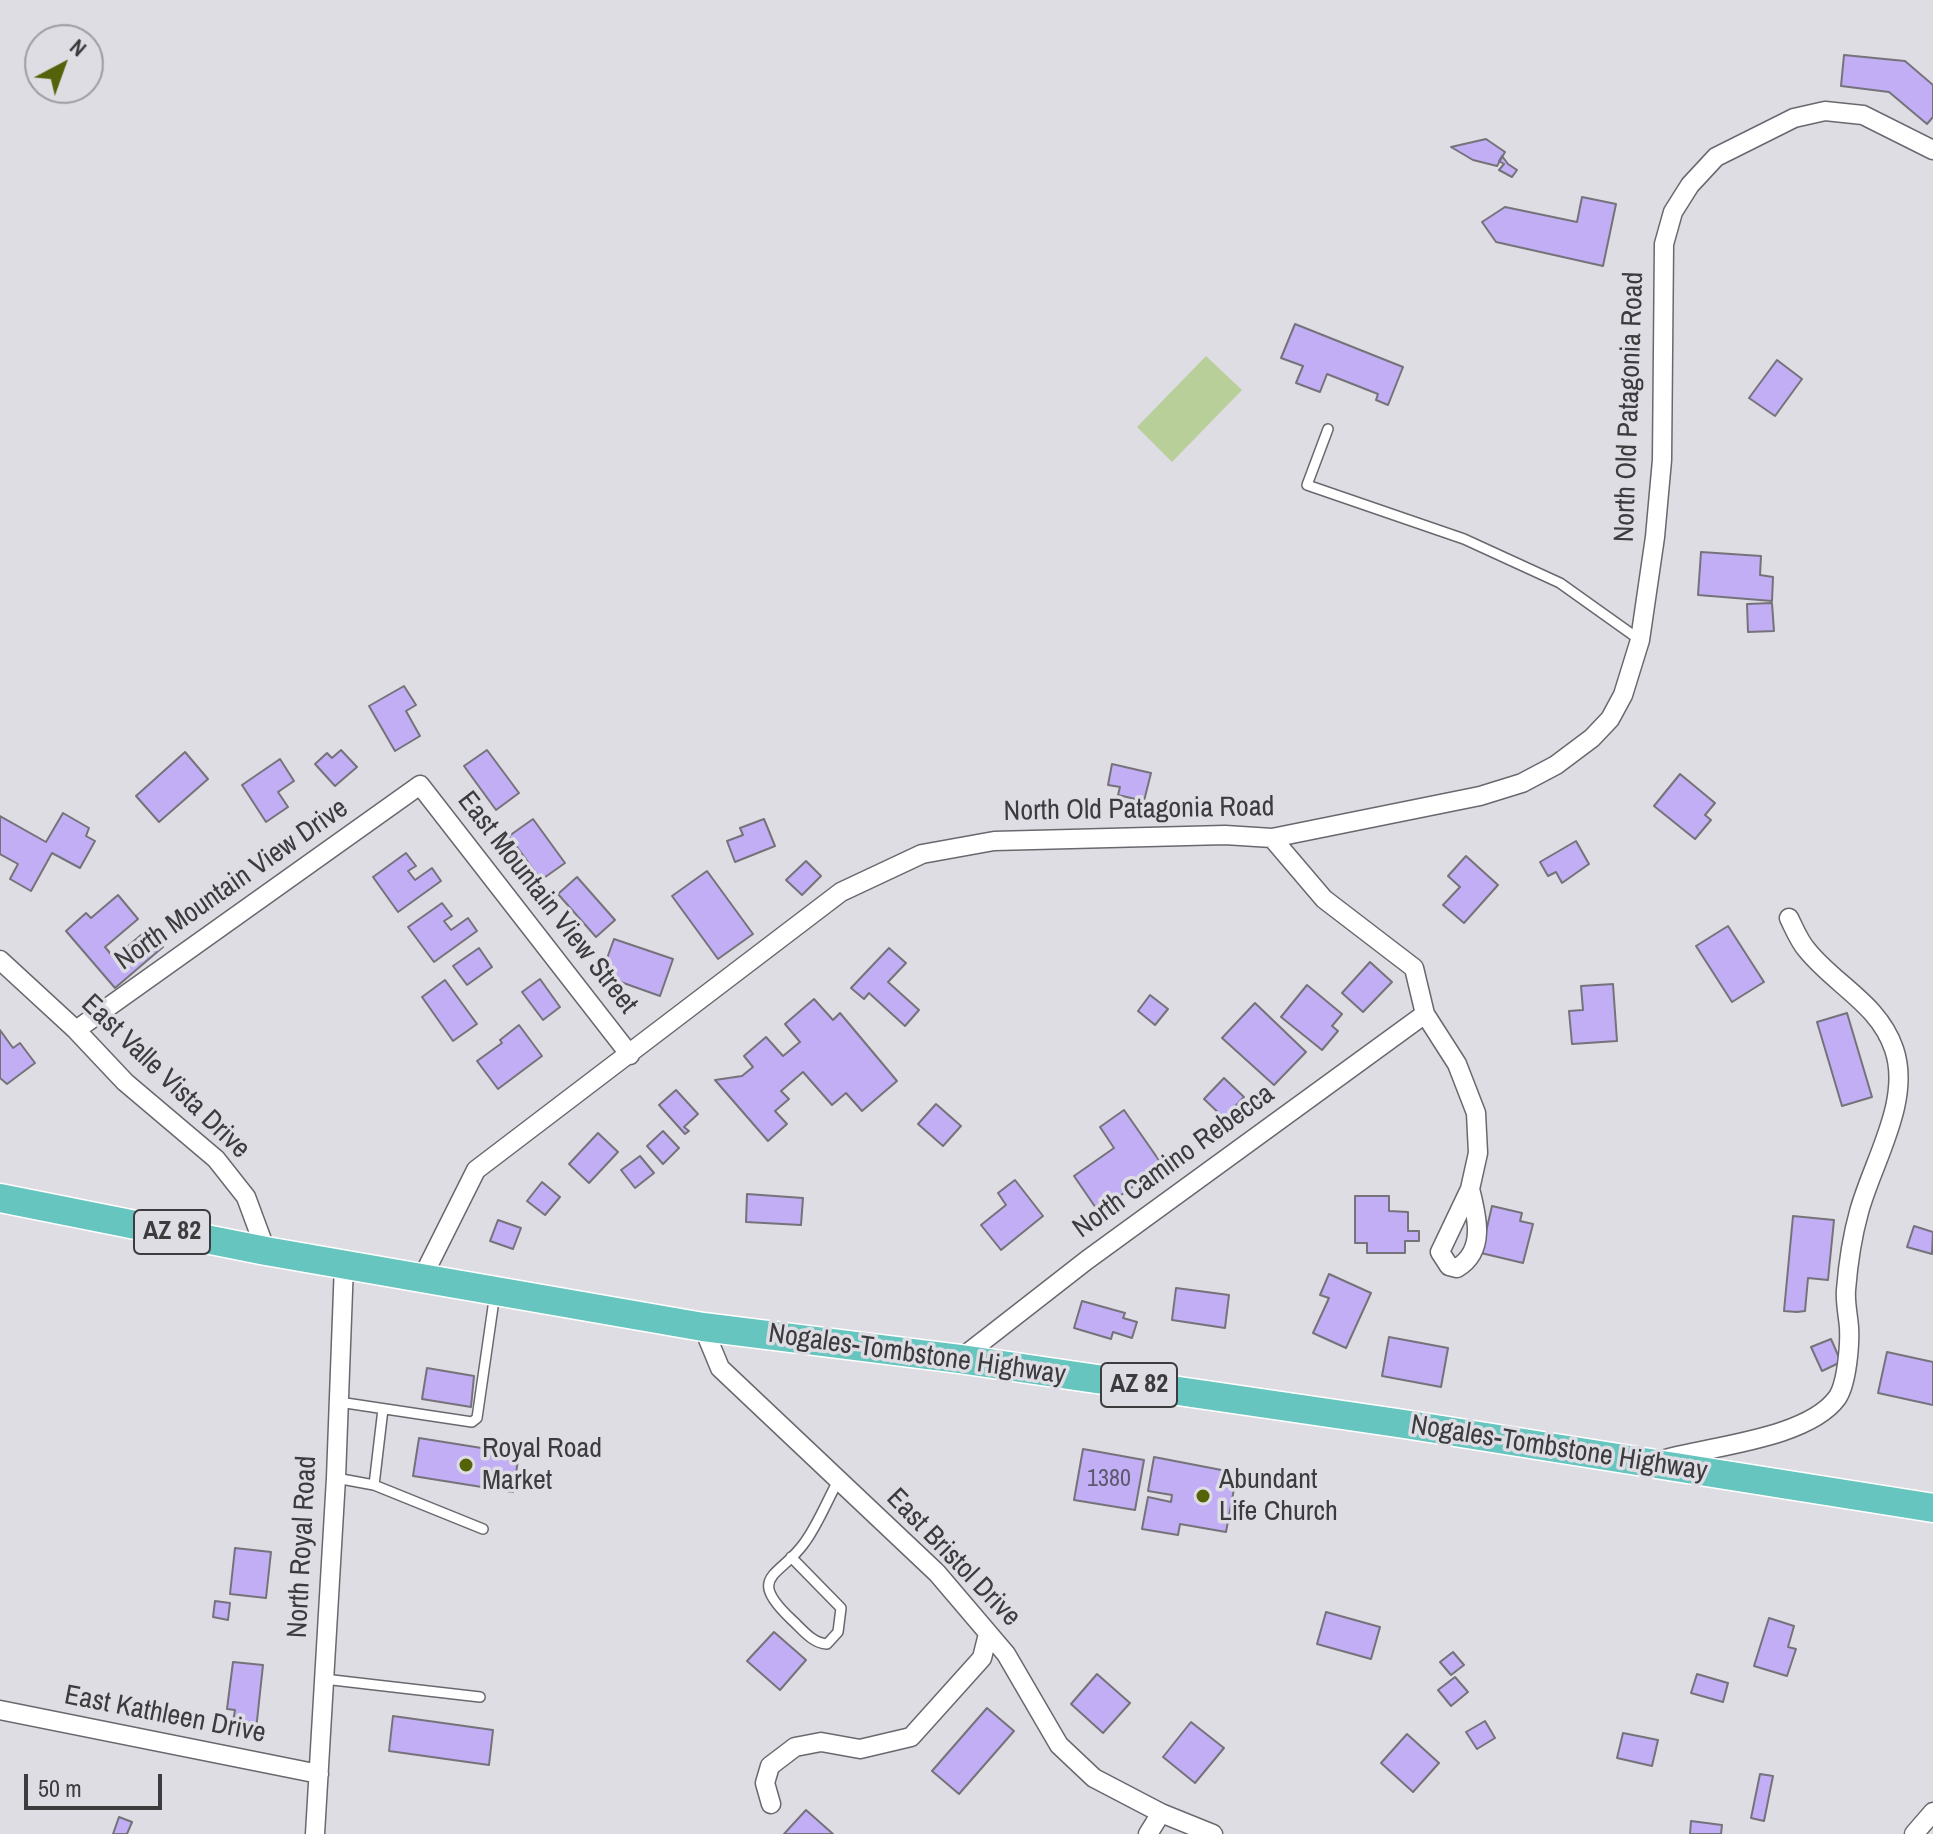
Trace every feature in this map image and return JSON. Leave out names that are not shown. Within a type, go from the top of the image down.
[{"type":"main road","name":"Nogales-Tombstone Highway","points":[[0,1198],[266,1251],[703,1327],[960,1359],[1933,1508]]},
{"type":"street","name":"North Old Patagonia Road","points":[[423,1276],[476,1170],[841,892],[922,854],[994,841],[1225,835],[1272,838],[1480,796],[1522,783],[1574,752],[1610,719],[1623,695],[1640,640],[1662,460],[1664,244],[1673,212],[1690,185],[1716,157],[1794,118],[1825,111],[1863,115],[1933,150]]},
{"type":"street","name":"North Mountain View Drive","points":[[76,1030],[420,785]]},
{"type":"street","name":"East Mountain View Street","points":[[420,785],[630,1055]]},
{"type":"street","points":[[1272,838],[1324,899],[1414,968],[1425,1014],[1457,1064],[1476,1113],[1478,1153],[1470,1189]]},
{"type":"street","points":[[1652,1463],[1743,1442],[1810,1420],[1837,1397],[1845,1372],[1849,1329],[1845,1293],[1859,1212],[1886,1140],[1899,1080],[1895,1050],[1879,1017],[1806,949],[1789,918]]},
{"type":"street","name":"East Valle Vista Drive","points":[[0,960],[76,1030],[125,1082],[216,1159],[246,1197],[266,1251]]},
{"type":"street","name":"North Camino Rebecca","points":[[960,1359],[1087,1260],[1425,1014]]},
{"type":"street","name":"North Royal Road","points":[[315,1834],[336,1478],[344,1264]]},
{"type":"street","name":"East Bristol Drive","points":[[703,1327],[720,1368],[937,1573],[1006,1654],[1059,1745],[1094,1778],[1161,1813],[1213,1834]]},
{"type":"street","points":[[771,1804],[765,1783],[770,1766],[795,1747],[821,1742],[860,1749],[911,1737],[982,1658],[988,1634]]},
{"type":"street","name":"East Kathleen Drive","points":[[0,1710],[319,1774]]},
{"type":"street","points":[[1914,1834],[1933,1812]]},
{"type":"street","points":[[1148,1834],[1161,1813]]},
{"type":"lane","points":[[1328,429],[1307,485],[1464,539],[1560,583],[1640,640]]},
{"type":"lane","points":[[339,1402],[472,1422],[477,1418],[495,1290]]},
{"type":"lane","points":[[374,1485],[383,1409]]},
{"type":"lane","points":[[336,1478],[374,1485],[483,1529]]},
{"type":"lane","points":[[791,1557],[841,1608],[838,1632],[827,1644],[816,1643],[773,1602],[769,1587],[773,1574],[791,1557],[805,1544],[838,1481]]},
{"type":"lane","points":[[324,1679],[480,1697]]},
{"type":"green space","points":[[1206,356],[1242,390],[1172,462],[1137,427]]},
{"type":"building","points":[[1844,55],[1905,61],[1933,85],[1933,117],[1927,124],[1889,92],[1841,86]]},
{"type":"building","points":[[1486,139],[1505,152],[1497,166],[1473,160],[1451,147]]},
{"type":"building","points":[[1502,156],[1517,170],[1512,177],[1499,170],[1504,164],[1499,161]]},
{"type":"building","points":[[1582,197],[1616,204],[1603,266],[1496,242],[1482,222],[1505,207],[1577,222]]},
{"type":"building","points":[[1295,324],[1403,367],[1388,405],[1376,400],[1378,394],[1327,374],[1320,392],[1296,383],[1303,366],[1281,358]]},
{"type":"building","points":[[1777,360],[1802,379],[1775,416],[1749,398]]},
{"type":"building","points":[[1701,552],[1761,556],[1760,575],[1773,577],[1772,601],[1698,595]]},
{"type":"building","points":[[1772,603],[1774,631],[1748,632],[1747,604]]},
{"type":"building","points":[[404,686],[416,705],[406,711],[420,736],[395,751],[369,706]]},
{"type":"building","points":[[341,750],[357,767],[335,786],[315,764],[327,753],[332,758]]},
{"type":"building","points":[[487,750],[519,793],[496,810],[464,766]]},
{"type":"building","points":[[185,752],[208,779],[159,822],[136,796]]},
{"type":"building","points":[[280,759],[294,781],[278,792],[288,807],[266,822],[242,785]]},
{"type":"building","points":[[1112,764],[1151,773],[1144,801],[1118,795],[1120,787],[1108,785]]},
{"type":"building","points":[[1680,774],[1715,803],[1705,815],[1711,820],[1695,839],[1654,806]]},
{"type":"building","points":[[63,813],[89,828],[86,836],[95,841],[80,868],[52,853],[31,891],[10,879],[18,864],[0,854],[0,816],[46,842]]},
{"type":"building","points":[[533,819],[565,863],[541,880],[509,836]]},
{"type":"building","points":[[764,819],[775,846],[735,862],[727,841],[743,835],[740,828]]},
{"type":"building","points":[[1576,841],[1589,864],[1562,883],[1556,872],[1548,876],[1540,862]]},
{"type":"building","points":[[406,853],[416,866],[408,871],[415,880],[432,868],[441,881],[398,912],[373,877]]},
{"type":"building","points":[[1466,856],[1498,885],[1464,923],[1443,905],[1460,887],[1448,876]]},
{"type":"building","points":[[806,861],[821,876],[802,895],[786,880]]},
{"type":"building","points":[[707,871],[753,934],[718,959],[672,896]]},
{"type":"building","points":[[577,877],[615,920],[596,937],[558,894]]},
{"type":"building","points":[[118,895],[138,919],[105,947],[114,958],[148,929],[163,947],[115,988],[66,931],[86,913],[91,918]]},
{"type":"building","points":[[442,903],[452,916],[444,921],[451,930],[468,918],[477,931],[434,962],[408,927]]},
{"type":"building","points":[[1728,926],[1764,982],[1732,1002],[1696,946]]},
{"type":"building","points":[[614,939],[673,959],[660,996],[601,975]]},
{"type":"building","points":[[479,948],[492,967],[467,985],[453,966]]},
{"type":"building","points":[[889,948],[906,963],[888,982],[919,1010],[905,1026],[869,993],[864,999],[851,988]]},
{"type":"building","points":[[1370,962],[1392,982],[1363,1012],[1342,993]]},
{"type":"building","points":[[540,979],[560,1007],[543,1020],[522,992]]},
{"type":"building","points":[[445,980],[477,1024],[453,1041],[422,997]]},
{"type":"building","points":[[1613,984],[1617,1041],[1572,1044],[1569,1011],[1583,1010],[1581,986]]},
{"type":"building","points":[[1307,985],[1342,1014],[1332,1026],[1338,1031],[1322,1050],[1281,1017]]},
{"type":"building","points":[[1150,995],[1168,1009],[1155,1025],[1138,1011]]},
{"type":"building","points":[[814,999],[833,1020],[840,1013],[897,1081],[862,1111],[846,1093],[832,1105],[803,1072],[781,1091],[789,1099],[775,1111],[787,1124],[768,1141],[715,1080],[742,1076],[753,1067],[744,1056],[766,1037],[783,1056],[800,1042],[785,1024]]},
{"type":"building","points":[[1255,1003],[1306,1052],[1274,1085],[1222,1038]]},
{"type":"building","points":[[1847,1013],[1872,1097],[1842,1106],[1817,1022]]},
{"type":"building","points":[[519,1025],[542,1056],[498,1089],[477,1061],[502,1043],[500,1040]]},
{"type":"building","points":[[0,1030],[13,1048],[20,1043],[35,1063],[7,1084],[0,1078]]},
{"type":"building","points":[[1224,1078],[1244,1097],[1224,1118],[1204,1099]]},
{"type":"building","points":[[676,1090],[698,1114],[684,1127],[689,1131],[685,1134],[659,1105]]},
{"type":"building","points":[[936,1104],[961,1126],[943,1146],[918,1124]]},
{"type":"building","points":[[1124,1110],[1163,1166],[1098,1211],[1074,1176],[1114,1148],[1100,1127]]},
{"type":"building","points":[[663,1131],[679,1148],[663,1164],[647,1146]]},
{"type":"building","points":[[598,1133],[618,1152],[589,1183],[569,1164]]},
{"type":"building","points":[[640,1156],[654,1173],[635,1188],[621,1170]]},
{"type":"building","points":[[1015,1180],[1043,1216],[1001,1250],[981,1225],[1006,1205],[998,1193]]},
{"type":"building","points":[[542,1182],[560,1197],[545,1215],[527,1201]]},
{"type":"building","points":[[747,1194],[803,1198],[801,1225],[746,1222]]},
{"type":"building","points":[[1355,1196],[1389,1196],[1389,1211],[1408,1212],[1408,1231],[1419,1231],[1419,1241],[1405,1241],[1405,1253],[1367,1253],[1367,1243],[1355,1243]]},
{"type":"building","points":[[1492,1206],[1522,1213],[1520,1221],[1533,1224],[1523,1263],[1481,1253]]},
{"type":"building","points":[[1793,1216],[1834,1220],[1828,1280],[1808,1278],[1805,1311],[1797,1312],[1784,1311]]},
{"type":"building","points":[[498,1220],[521,1228],[513,1249],[490,1241]]},
{"type":"building","points":[[1914,1226],[1933,1232],[1932,1254],[1907,1247]]},
{"type":"building","points":[[1329,1274],[1371,1293],[1346,1348],[1313,1333],[1329,1298],[1320,1295]]},
{"type":"building","points":[[1176,1288],[1229,1295],[1225,1328],[1172,1320]]},
{"type":"building","points":[[1082,1301],[1125,1313],[1123,1318],[1137,1322],[1132,1338],[1113,1332],[1111,1339],[1074,1328]]},
{"type":"building","points":[[1389,1337],[1448,1348],[1441,1387],[1382,1376]]},
{"type":"building","points":[[1831,1339],[1841,1362],[1822,1371],[1811,1347]]},
{"type":"building","points":[[1887,1352],[1933,1362],[1933,1405],[1878,1393]]},
{"type":"building","points":[[427,1368],[474,1376],[471,1407],[422,1399]]},
{"type":"building","name":"Royal Road Market","points":[[419,1438],[519,1454],[513,1492],[413,1476]]},
{"type":"building","name":"Abundant Life Church","points":[[1083,1449],[1144,1460],[1135,1510],[1074,1500]]},
{"type":"building","name":"Abundant Life Church","points":[[1154,1457],[1237,1473],[1226,1532],[1180,1524],[1178,1535],[1142,1529],[1148,1497],[1171,1502],[1172,1495],[1148,1491]]},
{"type":"building","points":[[235,1548],[271,1552],[266,1598],[230,1594]]},
{"type":"building","points":[[215,1601],[230,1603],[228,1620],[213,1617]]},
{"type":"building","points":[[1326,1612],[1380,1627],[1371,1659],[1317,1644]]},
{"type":"building","points":[[1769,1618],[1794,1626],[1788,1647],[1796,1649],[1787,1676],[1754,1666]]},
{"type":"building","points":[[774,1632],[806,1660],[780,1690],[747,1661]]},
{"type":"building","points":[[1453,1652],[1464,1665],[1451,1675],[1440,1662]]},
{"type":"building","points":[[233,1662],[263,1665],[256,1730],[232,1727],[235,1710],[227,1709]]},
{"type":"building","points":[[1097,1674],[1130,1703],[1103,1733],[1071,1704]]},
{"type":"building","points":[[1697,1674],[1728,1683],[1723,1702],[1691,1693]]},
{"type":"building","points":[[1455,1677],[1468,1692],[1451,1706],[1438,1690]]},
{"type":"building","points":[[987,1708],[1014,1731],[959,1794],[932,1771]]},
{"type":"building","points":[[393,1716],[493,1730],[489,1765],[389,1751]]},
{"type":"building","points":[[1485,1721],[1495,1738],[1477,1749],[1466,1732]]},
{"type":"building","points":[[1191,1722],[1224,1748],[1195,1783],[1163,1757]]},
{"type":"building","points":[[1623,1733],[1658,1740],[1652,1766],[1617,1758]]},
{"type":"building","points":[[1407,1734],[1439,1763],[1413,1792],[1381,1763]]},
{"type":"building","points":[[1760,1774],[1773,1776],[1764,1821],[1751,1818]]},
{"type":"building","points":[[806,1810],[833,1834],[784,1834]]},
{"type":"building","points":[[119,1817],[132,1822],[127,1834],[113,1834]]},
{"type":"building","points":[[1691,1821],[1722,1825],[1721,1834],[1690,1834]]},
{"type":"place","name":"Royal Road Market","points":[[466,1465]]},
{"type":"place","name":"Abundant Life Church","points":[[1203,1496]]}]
